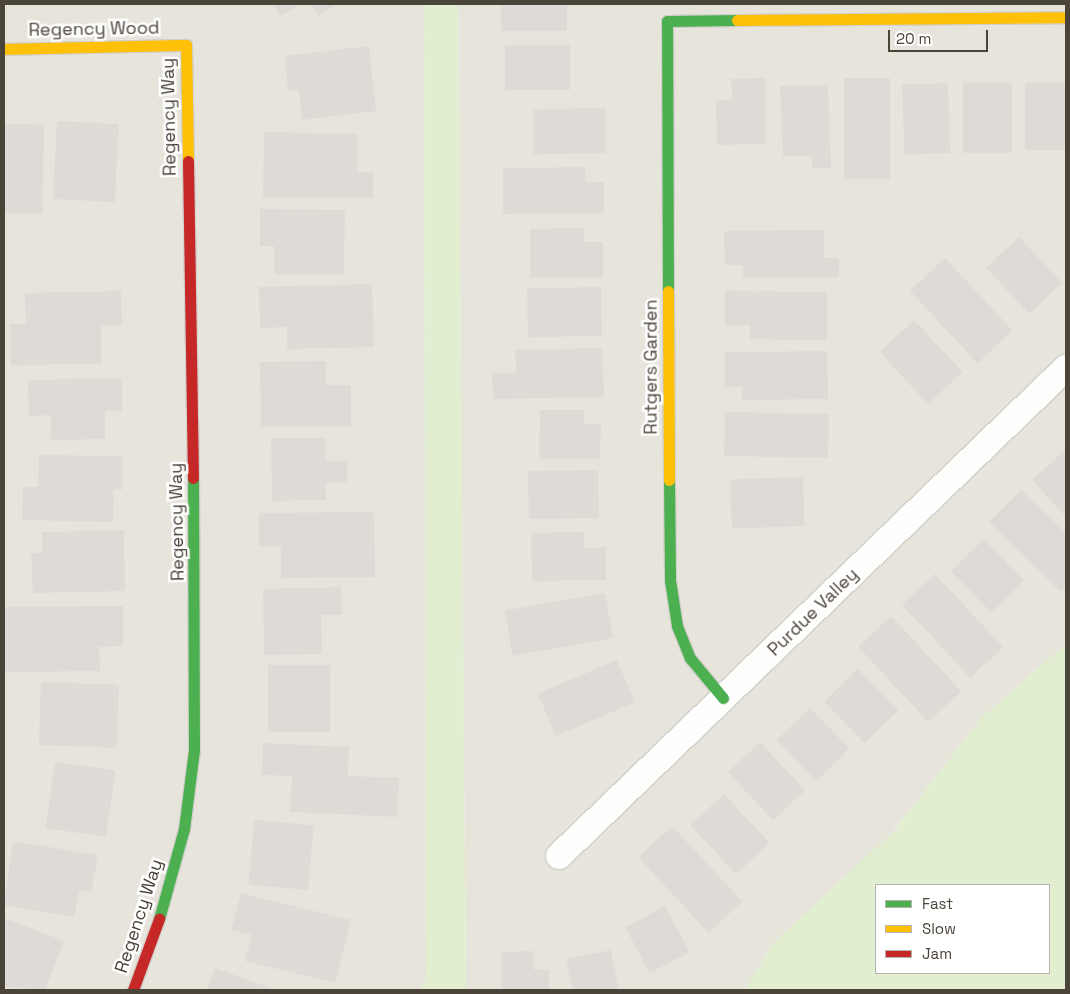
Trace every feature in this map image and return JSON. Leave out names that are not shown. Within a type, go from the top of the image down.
[{"type":"street","points":[[934,11],[1066,17]]},
{"type":"street","name":"Rutgers Garden","points":[[723,698],[690,658],[676,626],[670,580],[667,21],[934,11]]},
{"type":"street","name":"Regency Wood","points":[[4,49],[186,44]]},
{"type":"street","name":"Regency Way","points":[[133,990],[167,897],[184,829],[194,750],[197,681],[186,44]]},
{"type":"street","name":"Purdue Valley","points":[[559,856],[1066,368]]},
{"type":"shaded area","points":[[4,4],[424,4],[426,979],[419,990],[4,990]]},
{"type":"shaded area","points":[[458,4],[1066,4],[1066,644],[981,718],[885,842],[774,942],[745,990],[466,990]]},
{"type":"green space","points":[[424,4],[458,4],[466,990],[419,990],[426,979]]},
{"type":"green space","points":[[1066,644],[1066,990],[745,990],[774,942],[894,831],[981,718]]},
{"type":"building","points":[[272,4],[300,4],[280,16]]},
{"type":"building","points":[[310,4],[338,4],[318,16]]},
{"type":"building","points":[[501,4],[567,4],[567,31],[501,31]]},
{"type":"building","points":[[505,45],[570,45],[570,90],[505,90]]},
{"type":"building","points":[[369,46],[376,111],[302,120],[299,90],[288,91],[285,56]]},
{"type":"building","points":[[765,78],[766,144],[717,145],[716,100],[732,100],[731,79]]},
{"type":"building","points":[[844,78],[890,78],[890,179],[844,179]]},
{"type":"building","points":[[948,83],[950,153],[904,155],[902,85]]},
{"type":"building","points":[[963,83],[1012,83],[1012,153],[963,153]]},
{"type":"building","points":[[1025,83],[1066,83],[1066,150],[1025,150]]},
{"type":"building","points":[[828,85],[831,168],[812,168],[811,156],[783,156],[780,86]]},
{"type":"building","points":[[605,108],[606,153],[534,154],[533,109]]},
{"type":"building","points":[[57,121],[119,124],[115,202],[53,199]]},
{"type":"building","points":[[4,124],[44,125],[42,214],[4,213]]},
{"type":"building","points":[[264,132],[358,134],[357,172],[373,172],[373,198],[263,197]]},
{"type":"building","points":[[585,167],[586,182],[604,182],[604,213],[503,214],[503,168]]},
{"type":"building","points":[[260,209],[345,210],[344,275],[274,274],[274,246],[260,246]]},
{"type":"building","points":[[584,228],[584,242],[603,242],[603,277],[530,278],[530,229]]},
{"type":"building","points":[[824,230],[824,258],[839,258],[839,277],[743,278],[742,265],[725,265],[724,231]]},
{"type":"building","points":[[1019,237],[1062,283],[1029,314],[986,268]]},
{"type":"building","points":[[945,258],[1013,330],[977,363],[910,291]]},
{"type":"building","points":[[372,284],[374,347],[287,349],[287,327],[260,328],[259,287]]},
{"type":"building","points":[[601,287],[602,336],[528,337],[527,288]]},
{"type":"building","points":[[121,291],[122,325],[101,325],[101,364],[11,365],[10,324],[26,324],[25,293]]},
{"type":"building","points":[[725,291],[827,292],[827,340],[750,339],[750,325],[725,325]]},
{"type":"building","points":[[914,320],[962,372],[928,404],[880,352]]},
{"type":"building","points":[[602,348],[604,397],[493,399],[492,373],[516,373],[515,350]]},
{"type":"building","points":[[827,351],[828,399],[742,400],[742,387],[725,387],[725,352]]},
{"type":"building","points":[[326,361],[326,385],[351,385],[351,426],[261,427],[260,362]]},
{"type":"building","points":[[122,378],[122,411],[105,411],[105,439],[51,440],[51,415],[29,416],[28,380]]},
{"type":"building","points":[[540,410],[584,410],[584,424],[601,424],[600,459],[539,459]]},
{"type":"building","points":[[725,412],[829,414],[828,458],[724,456]]},
{"type":"building","points":[[271,438],[325,438],[326,461],[347,461],[347,482],[326,483],[326,500],[272,501]]},
{"type":"building","points":[[1065,450],[1066,452],[1066,517],[1032,480]]},
{"type":"building","points":[[39,455],[123,456],[122,490],[114,489],[113,522],[22,520],[23,487],[38,487]]},
{"type":"building","points":[[598,470],[599,518],[529,519],[528,471]]},
{"type":"building","points":[[803,477],[805,526],[732,529],[730,480]]},
{"type":"building","points":[[1021,490],[1066,533],[1066,587],[1061,592],[989,522]]},
{"type":"building","points":[[374,512],[375,577],[281,578],[281,546],[259,547],[259,513]]},
{"type":"building","points":[[124,530],[125,591],[33,593],[31,553],[42,553],[42,532]]},
{"type":"building","points":[[584,532],[584,548],[606,547],[606,580],[532,581],[531,533]]},
{"type":"building","points":[[984,539],[1024,581],[991,613],[951,571]]},
{"type":"building","points":[[935,574],[1003,647],[970,678],[902,605]]},
{"type":"building","points":[[341,587],[342,615],[321,615],[322,654],[264,655],[263,589]]},
{"type":"building","points":[[605,593],[613,638],[513,656],[505,611]]},
{"type":"building","points":[[123,606],[123,646],[99,647],[100,671],[4,672],[4,607]]},
{"type":"building","points":[[891,616],[961,691],[928,722],[858,647]]},
{"type":"building","points":[[617,660],[635,702],[556,736],[538,694]]},
{"type":"building","points":[[268,665],[330,665],[330,732],[268,732]]},
{"type":"building","points":[[858,669],[898,711],[864,743],[824,702]]},
{"type":"building","points":[[41,682],[119,685],[117,748],[39,745]]},
{"type":"building","points":[[810,708],[850,749],[817,781],[777,740]]},
{"type":"building","points":[[760,742],[805,790],[773,820],[728,772]]},
{"type":"building","points":[[263,743],[349,747],[348,776],[399,778],[397,817],[290,812],[292,776],[262,775]]},
{"type":"building","points":[[55,762],[115,770],[106,837],[46,828]]},
{"type":"building","points":[[724,794],[770,843],[736,874],[690,825]]},
{"type":"building","points":[[254,820],[314,825],[308,890],[248,885]]},
{"type":"building","points":[[672,826],[742,901],[709,933],[638,857]]},
{"type":"building","points":[[13,841],[98,855],[91,893],[79,890],[74,917],[4,905]]},
{"type":"building","points":[[241,893],[351,920],[335,983],[245,961],[252,935],[231,930]]},
{"type":"building","points":[[665,906],[689,952],[650,973],[625,927]]},
{"type":"building","points":[[4,918],[64,941],[45,990],[4,987]]},
{"type":"building","points":[[611,950],[619,990],[573,990],[566,959]]},
{"type":"building","points":[[533,951],[534,970],[549,969],[549,990],[502,990],[501,952]]},
{"type":"building","points":[[215,968],[276,990],[207,990]]},
{"type":"traffic: fast","points":[[668,291],[667,21],[737,20]]},
{"type":"traffic: fast","points":[[159,919],[184,829],[194,750],[193,478]]},
{"type":"traffic: fast","points":[[669,480],[670,580],[677,626],[690,658],[723,698]]},
{"type":"traffic: slow","points":[[737,20],[1066,17]]},
{"type":"traffic: slow","points":[[4,49],[186,45],[188,161]]},
{"type":"traffic: slow","points":[[668,291],[669,480]]},
{"type":"traffic: jam","points":[[188,161],[193,478]]},
{"type":"traffic: jam","points":[[133,990],[159,919]]}]
